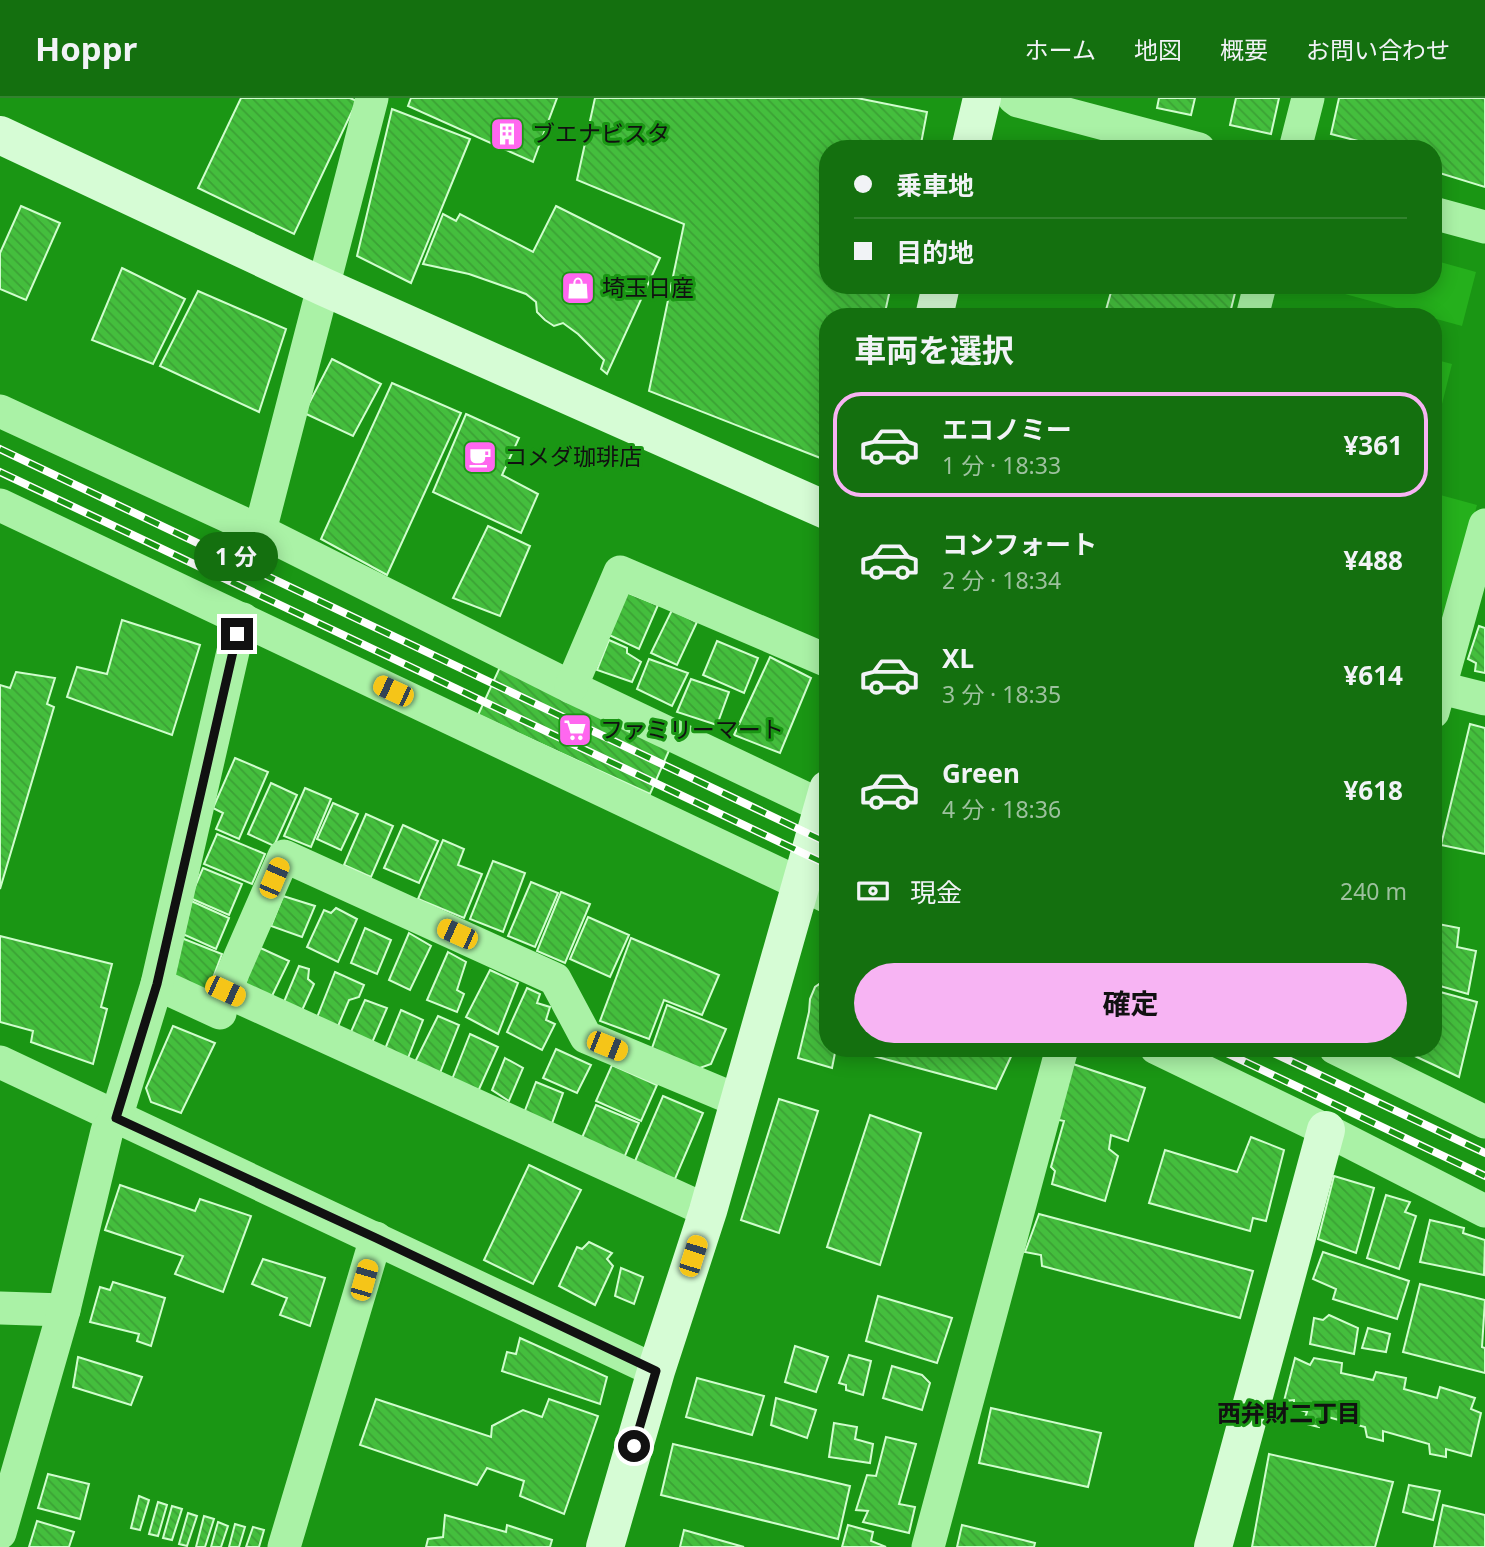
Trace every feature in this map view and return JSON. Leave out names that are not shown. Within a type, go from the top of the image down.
[{"type":"street","points":[[260,531],[372,98]]},
{"type":"street","points":[[973,140],[982,98]]},
{"type":"street","points":[[1014,98],[1165,140]]},
{"type":"street","points":[[1297,140],[1308,98]]},
{"type":"street","points":[[0,135],[324,287],[819,507]]},
{"type":"street","points":[[1442,215],[1485,227]]},
{"type":"street","points":[[0,411],[260,531],[571,687],[819,799]]},
{"type":"street","points":[[0,505],[814,891]]},
{"type":"street","points":[[1442,674],[1485,524]]},
{"type":"street","points":[[571,687],[620,572],[819,657]]},
{"type":"street","points":[[0,1533],[64,1310],[107,1131],[116,1118],[157,984],[237,634],[243,620]]},
{"type":"street","points":[[1442,695],[1485,699]]},
{"type":"street","points":[[605,1547],[739,1101],[814,891],[819,854]]},
{"type":"street","points":[[157,984],[220,1013],[225,991],[284,856],[555,979],[586,1037],[739,1101]]},
{"type":"street","points":[[225,991],[708,1211]]},
{"type":"street","points":[[929,1547],[1060,1057]]},
{"type":"street","points":[[1175,1057],[1485,1211]]},
{"type":"street","points":[[1353,1057],[1485,1122]]},
{"type":"street","points":[[0,1062],[656,1371]]},
{"type":"street","points":[[1213,1547],[1326,1130]]},
{"type":"street","points":[[284,1547],[376,1238]]},
{"type":"street","points":[[0,1308],[64,1310]]},
{"type":"green space","points":[[1442,263],[1476,272],[1462,326],[1442,321],[1442,308],[1396,308],[1345,294],[1442,294]]},
{"type":"green space","points":[[1442,361],[1452,364],[1442,404]]},
{"type":"green space","points":[[1442,495],[1477,505],[1442,636]]},
{"type":"building","points":[[241,98],[350,98],[357,101],[294,234],[198,188]]},
{"type":"building","name":"ブエナビスタ","points":[[411,98],[557,98],[533,162],[408,106]]},
{"type":"building","points":[[595,98],[857,98],[927,112],[922,140],[819,140],[819,294],[889,294],[886,308],[819,308],[819,457],[649,391],[684,224],[577,180]]},
{"type":"building","points":[[1159,98],[1195,98],[1191,115],[1157,108]]},
{"type":"building","points":[[1236,98],[1279,98],[1271,134],[1230,125]]},
{"type":"building","points":[[1339,98],[1485,98],[1485,187],[1442,174],[1442,140],[1354,140],[1331,134]]},
{"type":"building","points":[[392,109],[470,139],[411,283],[357,256]]},
{"type":"building","points":[[21,206],[60,223],[26,300],[0,289],[0,253]]},
{"type":"building","name":"埼玉日産","points":[[556,206],[660,258],[607,374],[601,369],[604,360],[578,334],[563,323],[554,326],[545,320],[537,312],[536,302],[526,294],[469,274],[423,264],[443,214],[456,221],[460,214],[533,252]]},
{"type":"building","points":[[122,268],[185,299],[153,364],[92,340]]},
{"type":"building","points":[[198,291],[286,329],[259,412],[160,366]]},
{"type":"building","points":[[1110,294],[1235,294],[1231,308],[1107,308]]},
{"type":"building","points":[[332,359],[381,384],[353,436],[304,413]]},
{"type":"building","points":[[392,383],[461,413],[387,575],[321,539]]},
{"type":"building","name":"コメダ珈琲店","points":[[466,414],[519,438],[502,475],[538,494],[521,533],[433,492]]},
{"type":"building","points":[[488,526],[530,546],[500,616],[453,598]]},
{"type":"building","points":[[626,592],[658,605],[639,649],[609,635]]},
{"type":"building","points":[[672,610],[697,622],[677,665],[651,653]]},
{"type":"building","points":[[122,620],[200,645],[172,735],[67,697],[77,667],[107,674]]},
{"type":"building","points":[[1479,626],[1485,628],[1485,673],[1475,671],[1476,663],[1468,659]]},
{"type":"building","points":[[609,640],[627,648],[627,653],[641,662],[632,682],[597,670]]},
{"type":"building","points":[[717,641],[758,658],[744,693],[703,675]]},
{"type":"building","points":[[770,657],[811,678],[780,753],[734,735]]},
{"type":"building","points":[[649,659],[688,673],[672,706],[637,689]]},
{"type":"building","name":"ファミリーマート","points":[[500,667],[671,746],[650,794],[478,715]]},
{"type":"building","points":[[16,672],[55,678],[47,704],[54,707],[0,889],[0,685],[10,688]]},
{"type":"building","points":[[691,679],[729,692],[717,725],[677,712]]},
{"type":"building","points":[[1470,724],[1485,728],[1485,854],[1442,845]]},
{"type":"building","points":[[235,758],[268,772],[239,839],[216,829],[223,813],[213,808]]},
{"type":"building","points":[[271,783],[297,795],[274,846],[248,834]]},
{"type":"building","points":[[305,788],[331,799],[311,847],[284,836]]},
{"type":"building","points":[[333,803],[358,814],[341,850],[317,839]]},
{"type":"building","points":[[366,814],[393,826],[371,877],[344,865]]},
{"type":"building","points":[[403,825],[438,841],[419,883],[384,868]]},
{"type":"building","points":[[217,834],[265,854],[252,884],[204,864]]},
{"type":"building","points":[[443,840],[464,849],[458,865],[482,874],[464,918],[418,899]]},
{"type":"building","points":[[493,861],[525,873],[503,932],[470,919]]},
{"type":"building","points":[[203,868],[242,884],[229,915],[190,898]]},
{"type":"building","points":[[531,882],[558,893],[535,947],[508,936]]},
{"type":"building","points":[[561,892],[590,904],[565,963],[537,951]]},
{"type":"building","points":[[283,896],[315,906],[302,937],[271,926]]},
{"type":"building","points":[[189,900],[229,918],[216,949],[176,931]]},
{"type":"building","points":[[336,908],[357,919],[338,962],[307,947],[324,910],[331,913]]},
{"type":"building","points":[[588,917],[629,935],[610,977],[570,959]]},
{"type":"building","points":[[1442,925],[1459,928],[1457,947],[1476,951],[1468,994],[1442,987]]},
{"type":"building","points":[[365,928],[391,940],[377,974],[351,963]]},
{"type":"building","points":[[409,933],[431,946],[410,990],[389,980]]},
{"type":"building","points":[[0,936],[112,964],[101,1007],[107,1009],[93,1064],[31,1042],[33,1031],[0,1022]]},
{"type":"building","points":[[179,937],[222,954],[208,991],[165,974]]},
{"type":"building","points":[[631,938],[719,975],[702,1015],[664,1000],[649,1039],[600,1021]]},
{"type":"building","points":[[256,946],[289,961],[271,998],[244,989]]},
{"type":"building","points":[[448,952],[466,962],[457,990],[464,994],[457,1012],[427,1000]]},
{"type":"building","points":[[299,966],[309,969],[308,979],[314,984],[299,1017],[281,1009]]},
{"type":"building","points":[[490,970],[518,983],[498,1034],[466,1017]]},
{"type":"building","points":[[335,972],[364,985],[359,997],[349,1000],[336,1031],[316,1020]]},
{"type":"building","points":[[819,984],[819,1057],[834,1057],[832,1068],[798,1058],[815,987]]},
{"type":"building","points":[[527,988],[540,994],[537,1003],[550,1007],[546,1020],[555,1024],[542,1050],[507,1032]]},
{"type":"building","points":[[1442,992],[1477,1002],[1459,1077],[1417,1057],[1442,1057]]},
{"type":"building","points":[[365,1000],[387,1008],[371,1045],[350,1034]]},
{"type":"building","points":[[667,1005],[726,1029],[711,1064],[697,1069],[651,1051]]},
{"type":"building","points":[[401,1010],[423,1020],[408,1058],[385,1049]]},
{"type":"building","points":[[438,1016],[459,1025],[440,1073],[415,1062]]},
{"type":"building","points":[[173,1026],[215,1043],[181,1113],[151,1102],[146,1088]]},
{"type":"building","points":[[470,1034],[498,1047],[476,1096],[451,1082]]},
{"type":"building","points":[[556,1049],[591,1065],[577,1093],[543,1078]]},
{"type":"building","points":[[877,1057],[1011,1057],[996,1089]]},
{"type":"building","points":[[505,1058],[523,1068],[509,1101],[492,1090]]},
{"type":"building","points":[[1070,1063],[1145,1088],[1128,1141],[1111,1135],[1109,1149],[1118,1156],[1105,1201],[1052,1184],[1055,1171],[1051,1167],[1064,1121],[1054,1119]]},
{"type":"building","points":[[612,1065],[657,1085],[641,1121],[596,1101]]},
{"type":"building","points":[[536,1082],[563,1093],[551,1126],[524,1113]]},
{"type":"building","points":[[663,1096],[703,1113],[672,1186],[632,1168]]},
{"type":"building","points":[[779,1099],[818,1111],[779,1233],[741,1220]]},
{"type":"building","points":[[596,1105],[639,1123],[624,1158],[581,1140]]},
{"type":"building","points":[[870,1115],[921,1133],[880,1265],[827,1247]]},
{"type":"building","points":[[1251,1137],[1284,1150],[1266,1221],[1253,1218],[1250,1231],[1149,1203],[1165,1150],[1237,1172]]},
{"type":"building","points":[[529,1165],[581,1190],[533,1284],[484,1260]]},
{"type":"building","points":[[1334,1176],[1374,1188],[1356,1253],[1318,1239]]},
{"type":"building","points":[[120,1185],[195,1211],[200,1199],[251,1216],[223,1292],[175,1274],[183,1256],[105,1230]]},
{"type":"building","points":[[1386,1195],[1410,1202],[1405,1212],[1416,1216],[1399,1269],[1367,1258]]},
{"type":"building","points":[[1039,1214],[1253,1271],[1240,1318],[1042,1266],[1041,1255],[1025,1252]]},
{"type":"building","points":[[1430,1220],[1464,1228],[1463,1233],[1485,1240],[1484,1275],[1420,1262]]},
{"type":"building","points":[[589,1242],[612,1253],[607,1259],[613,1266],[595,1305],[559,1286],[577,1247],[582,1249]]},
{"type":"building","points":[[1323,1252],[1409,1281],[1397,1319],[1333,1299],[1336,1289],[1313,1279]]},
{"type":"building","points":[[263,1259],[325,1278],[310,1326],[280,1315],[287,1298],[252,1284]]},
{"type":"building","points":[[621,1268],[643,1277],[634,1304],[615,1296]]},
{"type":"building","points":[[113,1282],[165,1298],[151,1346],[137,1341],[139,1334],[90,1322],[100,1287],[110,1290]]},
{"type":"building","points":[[1420,1284],[1485,1300],[1482,1347],[1485,1348],[1485,1373],[1403,1352]]},
{"type":"building","points":[[878,1296],[952,1318],[937,1363],[866,1341]]},
{"type":"building","points":[[1329,1315],[1358,1328],[1354,1354],[1310,1344],[1314,1318],[1323,1320]]},
{"type":"building","points":[[1368,1328],[1390,1334],[1386,1352],[1362,1348]]},
{"type":"building","points":[[520,1338],[607,1377],[600,1404],[502,1371],[507,1352],[516,1354]]},
{"type":"building","points":[[795,1346],[828,1357],[816,1392],[785,1382]]},
{"type":"building","points":[[849,1355],[871,1361],[863,1395],[846,1390],[846,1385],[839,1383]]},
{"type":"building","points":[[78,1357],[142,1377],[131,1405],[73,1387]]},
{"type":"building","points":[[1295,1358],[1310,1365],[1314,1358],[1342,1363],[1341,1373],[1373,1380],[1376,1372],[1406,1378],[1404,1389],[1437,1398],[1440,1387],[1475,1398],[1471,1409],[1481,1413],[1471,1456],[1446,1449],[1446,1457],[1430,1454],[1429,1444],[1383,1431],[1383,1441],[1367,1437],[1365,1427],[1324,1416],[1319,1427],[1303,1423],[1307,1412],[1294,1408],[1294,1400],[1284,1401]]},
{"type":"building","points":[[892,1366],[922,1375],[930,1383],[922,1410],[883,1398]]},
{"type":"building","points":[[697,1378],[764,1396],[752,1435],[686,1417]]},
{"type":"building","points":[[776,1398],[816,1410],[807,1438],[771,1425]]},
{"type":"building","points":[[376,1399],[491,1437],[492,1426],[523,1410],[542,1417],[549,1399],[598,1416],[564,1514],[520,1496],[524,1481],[487,1468],[477,1485],[360,1445]]},
{"type":"building","points":[[991,1408],[1101,1433],[1088,1487],[979,1463]]},
{"type":"building","points":[[834,1423],[857,1427],[855,1439],[873,1444],[870,1463],[829,1457]]},
{"type":"building","points":[[886,1437],[916,1444],[899,1504],[915,1507],[909,1533],[863,1522],[868,1511],[856,1510],[867,1475],[876,1476]]},
{"type":"building","points":[[673,1444],[850,1486],[838,1539],[661,1495]]},
{"type":"building","points":[[1269,1454],[1393,1482],[1375,1547],[1252,1547]]},
{"type":"building","points":[[48,1474],[89,1484],[80,1519],[38,1508]]},
{"type":"building","points":[[1409,1485],[1440,1491],[1433,1520],[1403,1512]]},
{"type":"building","points":[[139,1496],[149,1500],[140,1530],[131,1528]]},
{"type":"building","points":[[158,1502],[167,1505],[158,1536],[149,1534]]},
{"type":"building","points":[[1443,1505],[1485,1515],[1485,1547],[1434,1547]]},
{"type":"building","points":[[172,1506],[182,1509],[172,1540],[163,1538]]},
{"type":"building","points":[[188,1513],[197,1516],[187,1546],[179,1544]]},
{"type":"building","points":[[445,1515],[506,1532],[507,1525],[552,1540],[550,1547],[426,1547],[428,1539],[443,1537]]},
{"type":"building","points":[[204,1516],[214,1519],[205,1547],[196,1547]]},
{"type":"building","points":[[37,1521],[74,1532],[69,1547],[29,1547]]},
{"type":"building","points":[[218,1522],[228,1526],[221,1547],[211,1547]]},
{"type":"building","points":[[235,1524],[245,1527],[239,1547],[229,1547]]},
{"type":"building","points":[[848,1525],[873,1532],[871,1541],[886,1547],[842,1547]]},
{"type":"building","points":[[962,1525],[1035,1543],[1034,1547],[957,1547]]},
{"type":"building","points":[[253,1527],[264,1530],[259,1547],[246,1547]]},
{"type":"building","points":[[684,1530],[744,1547],[680,1547]]},
{"type":"railway","points":[[0,449],[819,839]]},
{"type":"railway","points":[[0,472],[819,861]]},
{"type":"railway","points":[[1235,1057],[1485,1176]]},
{"type":"railway","points":[[1282,1057],[1485,1153]]},
{"type":"place","name":"ブエナビスタ","points":[[507,134]]},
{"type":"place","name":"埼玉日産","points":[[578,288]]},
{"type":"place","name":"コメダ珈琲店","points":[[480,457]]},
{"type":"place","name":"ファミリーマート","points":[[575,730]]},
{"type":"district","name":"西弁財二丁目","points":[[1289,1414]]},
{"type":"route","points":[[237,634],[157,984],[116,1118],[656,1371],[634,1446]]}]
